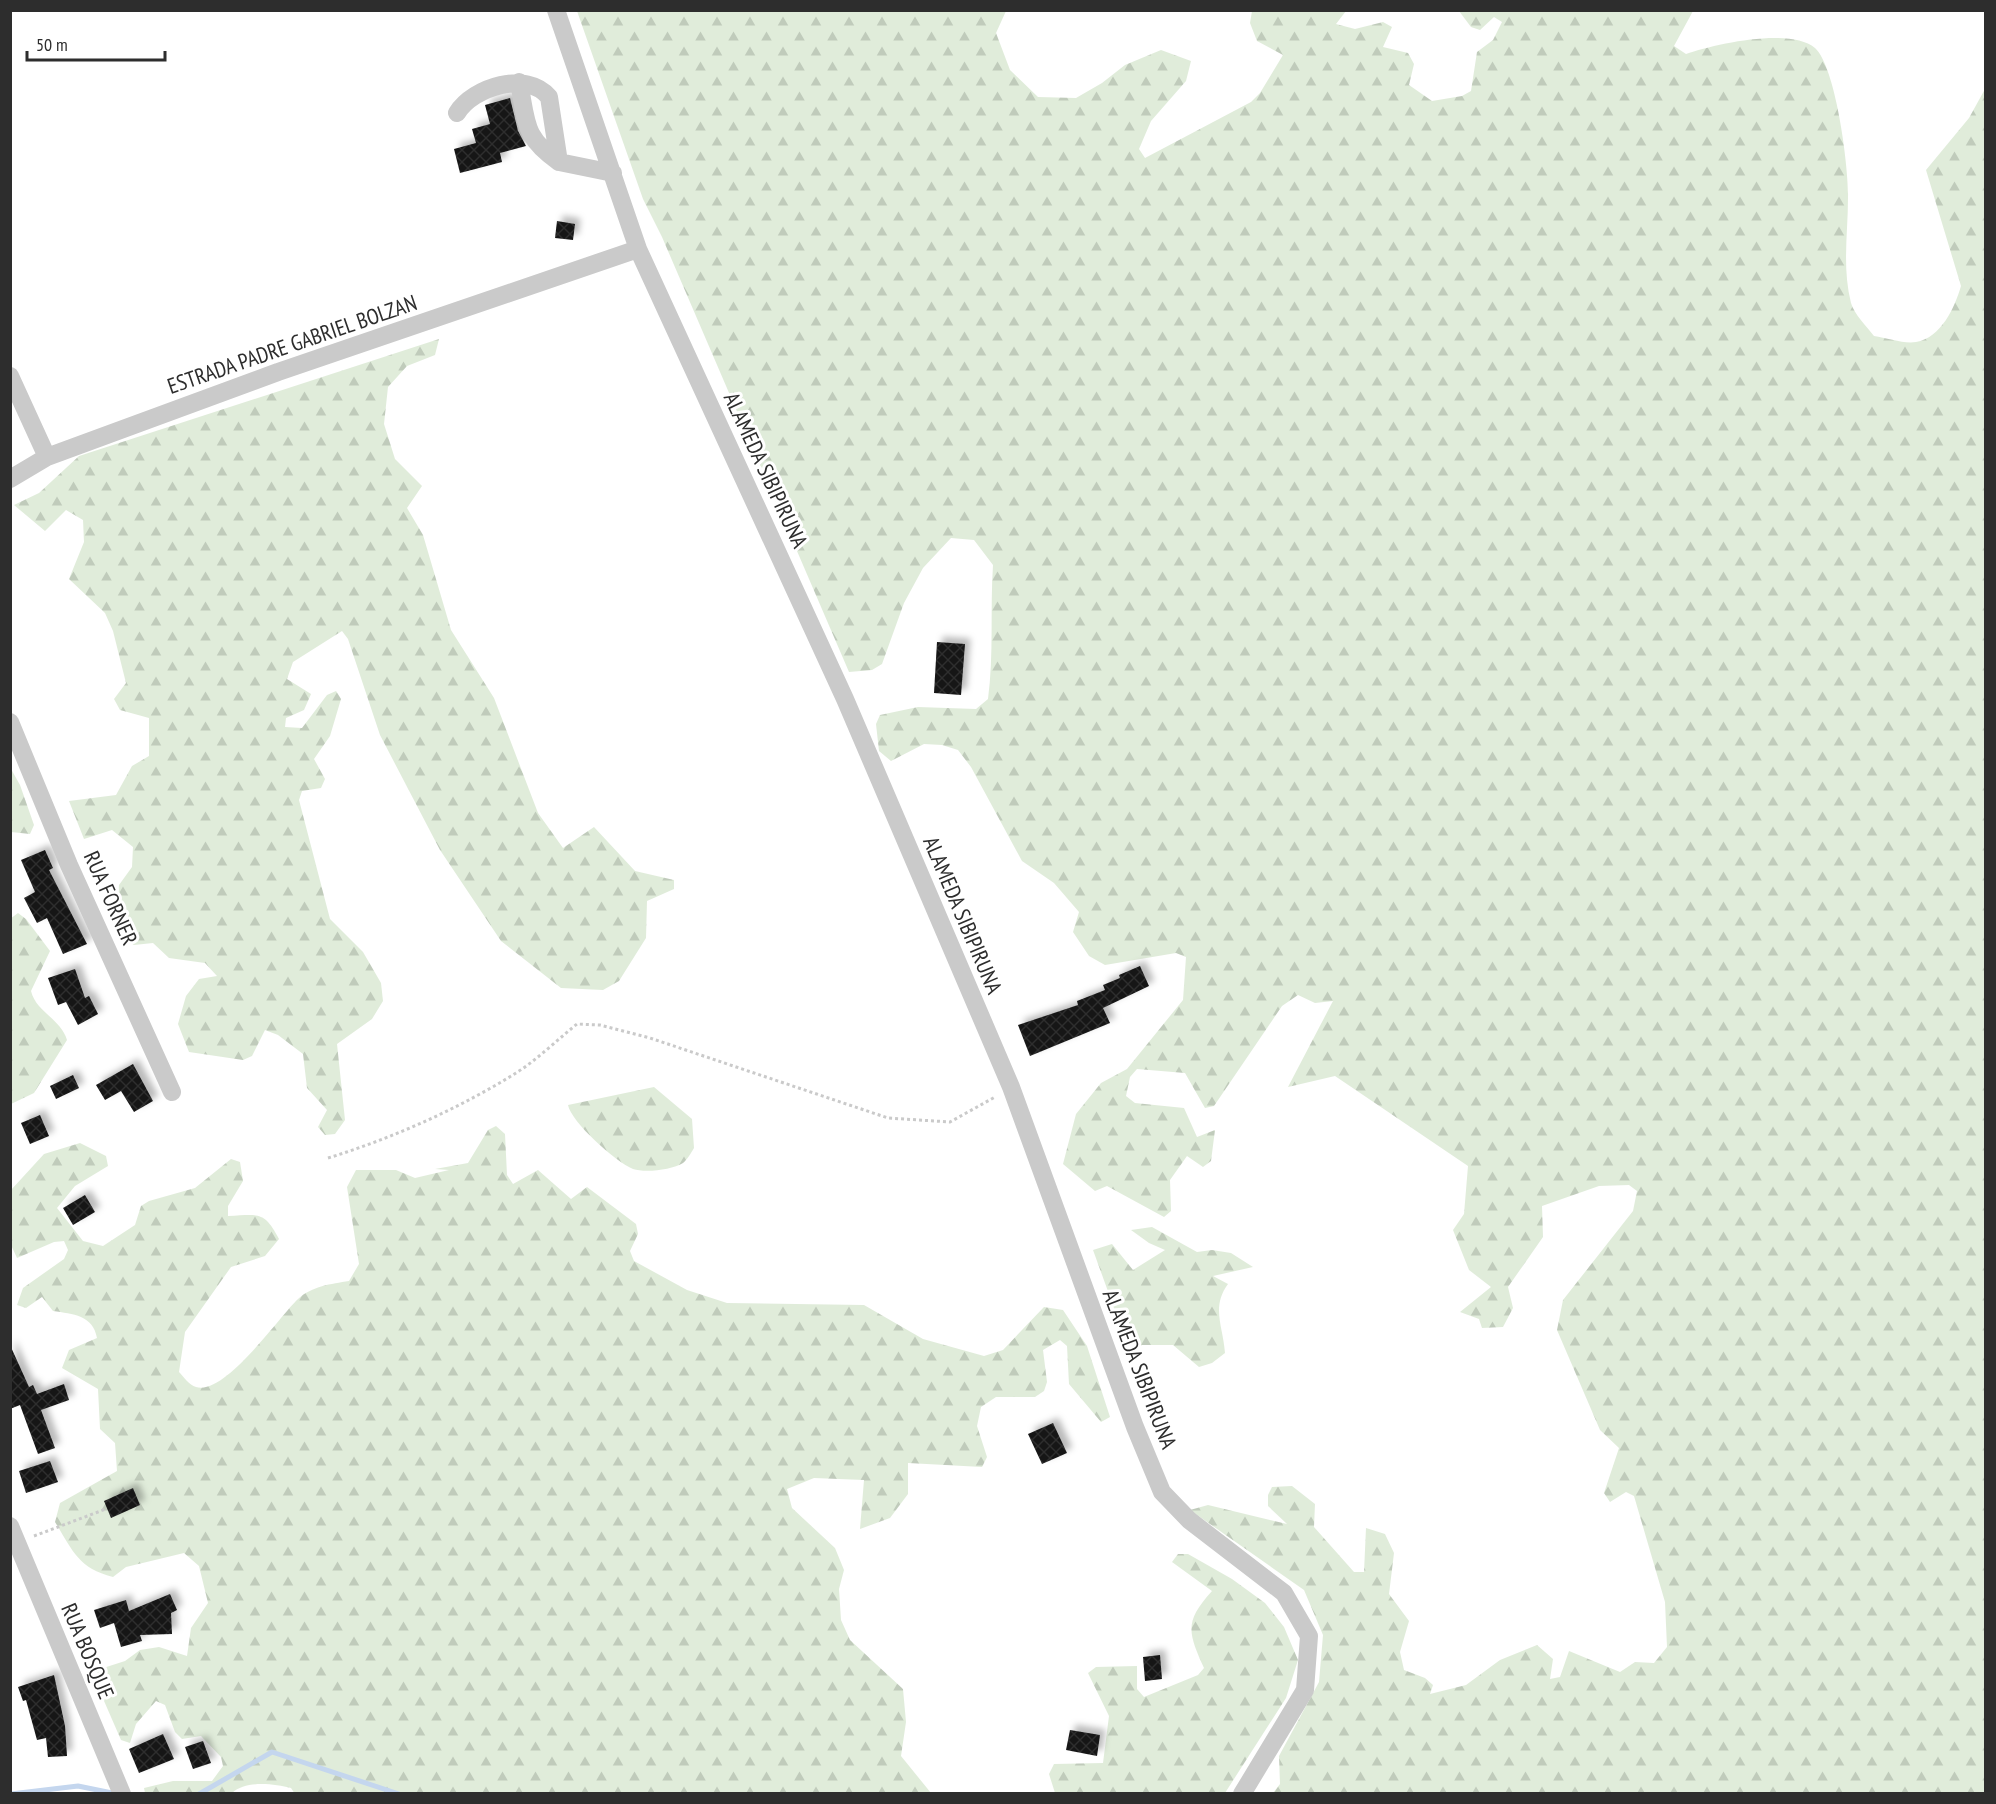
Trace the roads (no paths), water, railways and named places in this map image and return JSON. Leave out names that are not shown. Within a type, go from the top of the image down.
[{"type":"street","name":"ALAMEDA SIBIPIRUNA","points":[[556,10],[638,249],[844,699],[1011,1087],[1135,1427],[1162,1492],[1190,1520],[1284,1593],[1309,1636],[1305,1690],[1242,1794]]},
{"type":"street","points":[[457,113],[464,102],[473,96],[519,82],[543,89],[549,97],[560,162]]},
{"type":"street","points":[[519,82],[529,132],[536,144],[560,162],[613,173]]},
{"type":"street","name":"ESTRADA PADRE GABRIEL BOLZAN","points":[[47,457],[278,372],[638,249]]},
{"type":"street","points":[[10,376],[47,457],[10,479]]},
{"type":"street","name":"RUA FORNER","points":[[10,722],[69,865],[172,1092]]},
{"type":"street","name":"RUA BOSQUE","points":[[14,1534],[122,1794]]},
{"type":"waterway","points":[[199,1794],[272,1752],[399,1794]]},
{"type":"waterway","points":[[11,1794],[78,1786],[117,1794]]}]
